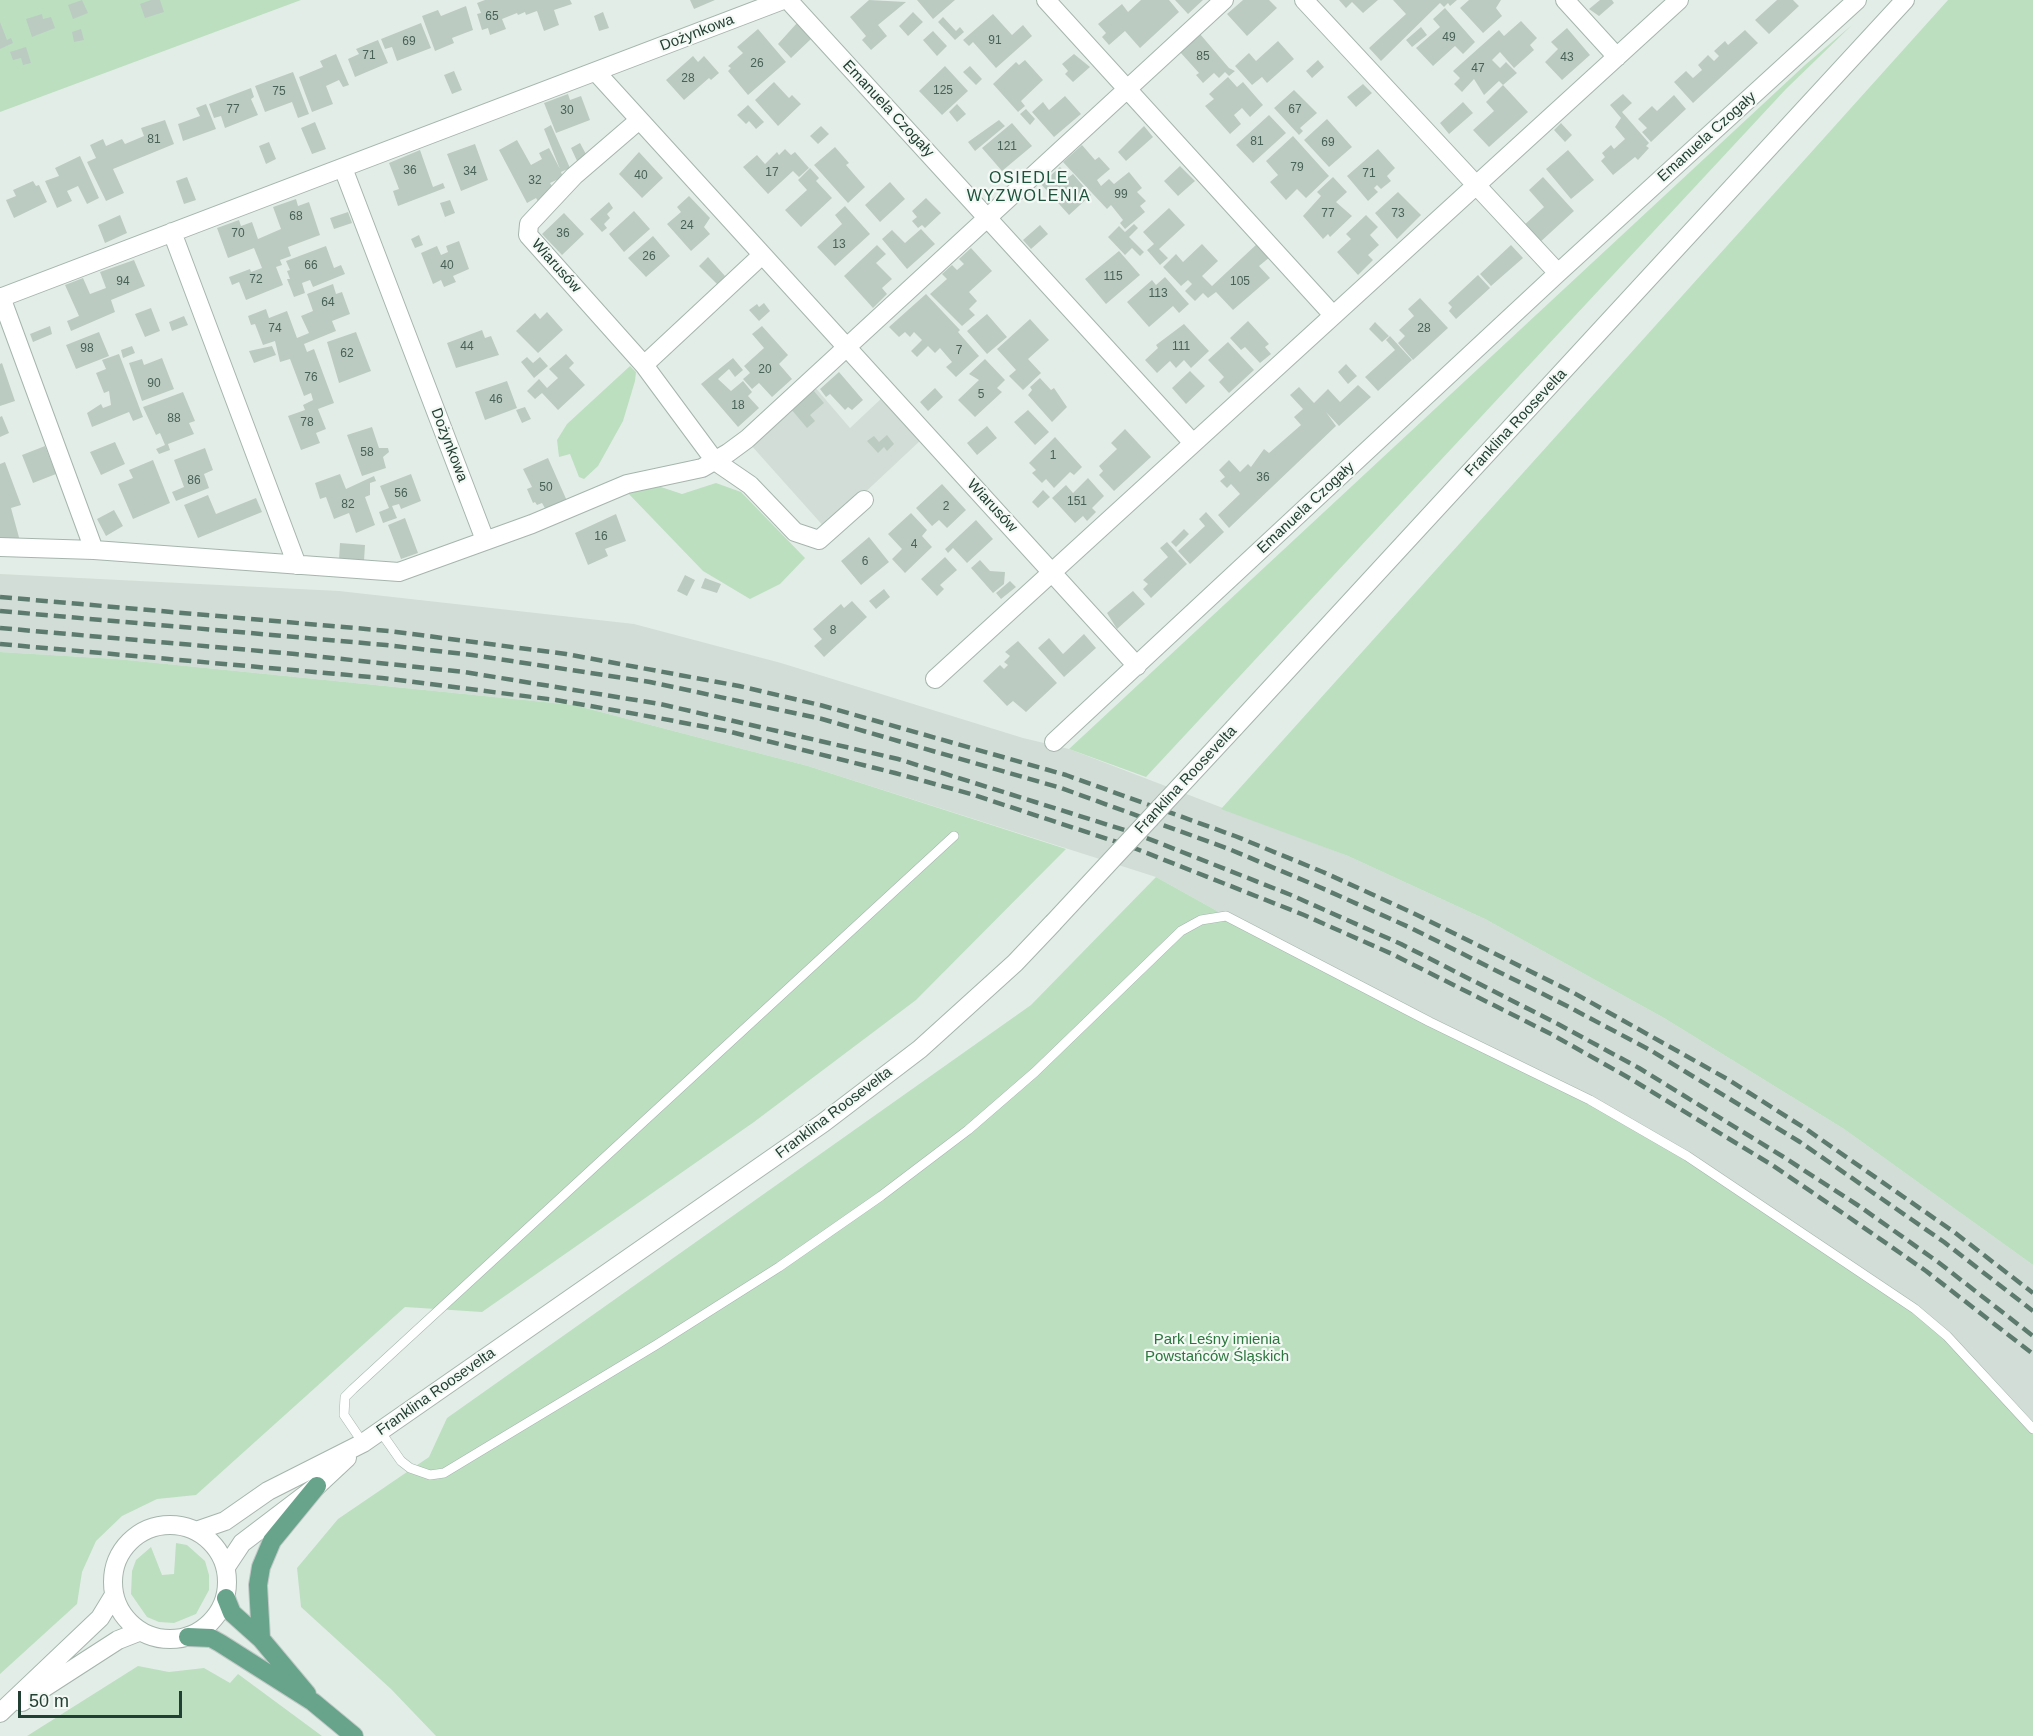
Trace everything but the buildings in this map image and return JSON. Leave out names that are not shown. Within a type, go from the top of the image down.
[{"type":"main road","points":[[261,1639],[258,1593],[261,1567],[272,1541],[317,1486]]},
{"type":"main road","points":[[226,1598],[231,1613],[261,1639],[314,1702]]},
{"type":"main road","points":[[188,1636],[211,1638],[314,1702],[354,1736]]},
{"type":"street","name":"Dożynkowa","points":[[94,550],[1,298],[783,0]]},
{"type":"street","name":"Emanuela Czogały","points":[[788,0],[1193,443]]},
{"type":"street","points":[[1046,0],[1333,315]]},
{"type":"street","points":[[0,548],[94,550],[399,572],[532,524],[627,484],[694,470],[715,461],[747,439],[1224,0]]},
{"type":"street","points":[[1304,0],[1558,273]]},
{"type":"street","points":[[1565,0],[1617,57]]},
{"type":"street","points":[[935,679],[1679,0]]},
{"type":"street","name":"Emanuela Czogały","points":[[1054,742],[1558,273],[1857,0]]},
{"type":"street","name":"Franklina Roosevelta","points":[[196,1530],[225,1521],[268,1491],[363,1443],[823,1123],[920,1049],[1015,963],[1053,923],[1905,0]]},
{"type":"street","name":"Wiarusów","points":[[596,72],[638,121],[1137,666]]},
{"type":"street","name":"Wiarusów","points":[[638,121],[567,184],[529,224],[528,235],[644,365],[715,461],[750,485],[795,532],[806,538],[819,540],[864,500]]},
{"type":"street","name":"Dożynkowa","points":[[343,168],[485,540]]},
{"type":"street","points":[[172,232],[297,565]]},
{"type":"street","points":[[644,365],[761,256]]},
{"type":"street","name":"Franklina Roosevelta","points":[[226,1567],[242,1543],[317,1486],[363,1443]]},
{"type":"street","points":[[169,1524],[183,1525],[196,1530],[209,1539],[220,1553],[226,1567],[226,1598],[208,1625],[188,1636],[167,1639],[141,1631],[118,1609],[112,1580],[117,1560],[125,1545],[140,1532],[169,1524]]},
{"type":"street","points":[[0,1715],[100,1618],[114,1595]]},
{"type":"street","points":[[0,1715],[118,1640],[141,1631]]},
{"type":"lane","points":[[363,1443],[344,1415],[345,1397],[352,1389],[954,836]]},
{"type":"lane","points":[[381,1431],[401,1461],[410,1468],[430,1475],[444,1473],[656,1345],[779,1267],[881,1196],[968,1130],[1035,1072],[1181,931],[1201,920],[1226,916],[1430,1022],[1590,1100],[1687,1156],[1915,1309],[1947,1336],[2033,1429]]},
{"type":"shaded area","points":[[814,386],[850,428],[883,397],[922,439],[826,529],[750,444]]},
{"type":"shaded area","points":[[0,574],[339,591],[634,624],[781,663],[1023,738],[1069,749],[1348,856],[1485,919],[1664,1018],[1844,1129],[2033,1265],[2033,1429],[1226,916],[1156,877],[808,766],[574,705],[117,659],[0,652]]},
{"type":"green space","points":[[0,0],[301,0],[0,112]]},
{"type":"green space","points":[[1948,0],[2033,0],[2033,1265],[1844,1129],[1664,1018],[1485,919],[1348,856],[1221,809]]},
{"type":"green space","points":[[1852,25],[1786,89],[1146,777],[1069,749],[1805,65]]},
{"type":"green space","points":[[630,366],[636,372],[635,381],[623,421],[598,466],[584,479],[579,477],[570,454],[559,457],[557,440],[567,424]]},
{"type":"green space","points":[[716,483],[741,492],[805,558],[780,584],[750,599],[703,571],[626,491],[652,484],[682,494]]},
{"type":"green space","points":[[0,652],[117,659],[574,705],[808,766],[1066,849],[916,1000],[754,1122],[482,1312],[405,1307],[196,1495],[157,1499],[122,1516],[96,1541],[82,1572],[77,1604],[0,1674]]},
{"type":"green space","name":"Park Leśny imienia Powstańców Śląskich","points":[[1156,877],[1226,916],[1633,1124],[1915,1309],[2033,1429],[2033,1736],[436,1736],[391,1689],[301,1607],[297,1568],[338,1519],[429,1457],[447,1418],[1031,1005]]},
{"type":"green space","points":[[176,1543],[187,1545],[205,1561],[209,1575],[209,1590],[196,1614],[174,1623],[159,1622],[147,1617],[131,1594],[132,1571],[136,1560],[151,1547],[162,1575],[174,1574]]},
{"type":"green space","points":[[138,1666],[169,1672],[204,1668],[230,1683],[238,1674],[322,1736],[27,1736]]},
{"type":"railway","points":[[0,597],[389,631],[566,654],[739,686],[820,705],[1066,775],[1235,836],[1323,872],[1413,913],[1574,993],[1729,1080],[1806,1129],[1954,1232],[2033,1293]]},
{"type":"railway","points":[[0,611],[386,645],[472,655],[650,682],[822,719],[1061,788],[1229,849],[1317,886],[1411,928],[1650,1050],[1800,1142],[1944,1242],[2033,1311]]},
{"type":"railway","points":[[0,628],[295,654],[464,672],[660,704],[898,759],[1134,833],[1291,895],[1401,944],[1639,1068],[1859,1206],[1938,1262],[2033,1336]]},
{"type":"railway","points":[[0,644],[382,678],[556,700],[653,717],[727,731],[895,773],[971,794],[1129,846],[1304,915],[1392,954],[1551,1034],[1631,1079],[1772,1165],[1926,1271],[2033,1354]]},
{"type":"district","name":"OSIEDLE WYZWOLENIA","points":[[1029,188]]}]
